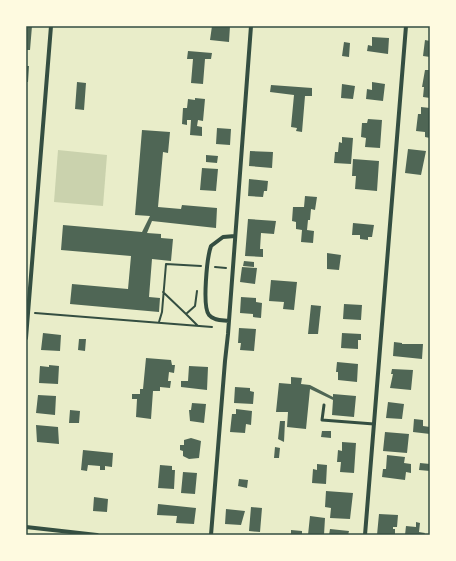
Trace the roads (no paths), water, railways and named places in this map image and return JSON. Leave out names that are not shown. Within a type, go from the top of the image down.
[{"type":"street","points":[[26,338],[50,26]]},
{"type":"street","points":[[211,535],[251,26]]},
{"type":"street","points":[[365,535],[406,26]]},
{"type":"street","points":[[229,320],[212,318],[205,310],[210,250],[214,243],[223,236],[234,236]]},
{"type":"street","points":[[26,527],[97,535]]},
{"type":"lane","points":[[324,405],[322,420],[374,424]]}]
